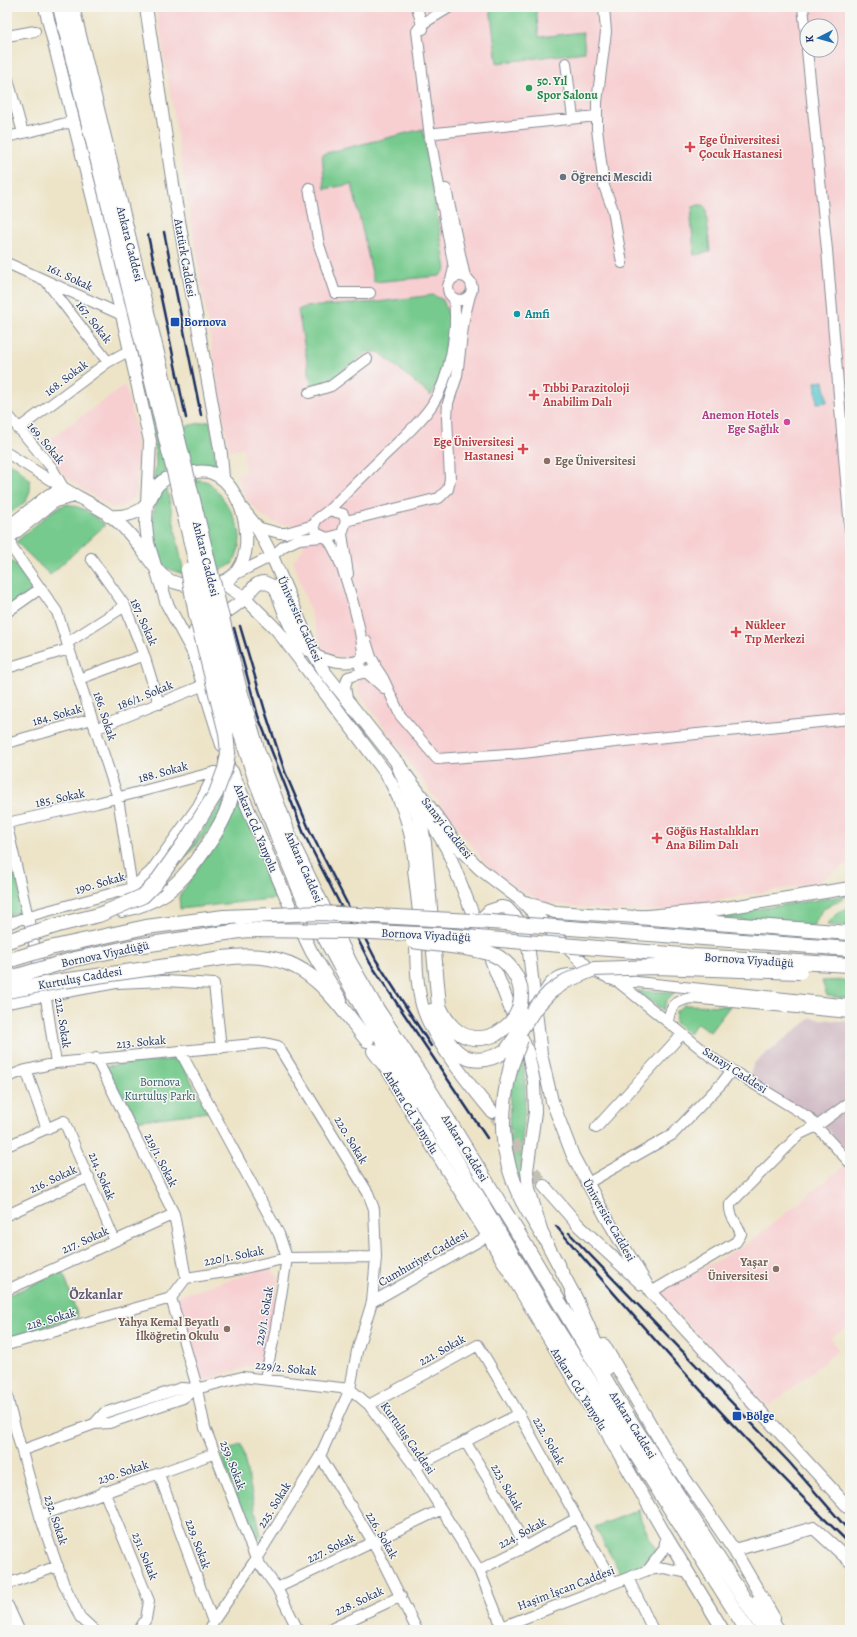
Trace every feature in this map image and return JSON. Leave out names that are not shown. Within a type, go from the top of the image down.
[{"type":"highway","name":"Ankara Caddesi","points":[[60,7],[226,687],[256,781],[286,843],[369,996],[419,1073],[624,1411],[764,1630]]},
{"type":"highway","name":"Ankara Caddesi","points":[[72,7],[238,687],[301,893],[365,1013],[406,1076],[551,1320],[747,1630]]},
{"type":"highway","points":[[99,915],[143,896],[155,884],[187,839],[216,793],[225,769],[228,753],[226,734],[196,615],[183,538],[180,496]]},
{"type":"highway","points":[[7,942],[58,925],[148,902],[166,892],[189,869],[225,816],[231,796],[232,786],[224,748]]},
{"type":"highway","points":[[347,930],[490,953],[510,967],[517,978],[521,992],[521,1003],[513,1021],[508,1027],[496,1034],[481,1038],[471,1038],[453,1029],[445,1020],[439,1006],[436,993],[424,843],[419,816],[398,764]]},
{"type":"highway","points":[[415,869],[430,1008],[445,1039],[454,1050],[469,1060],[485,1060],[494,1058],[507,1050],[533,1022]]},
{"type":"highway","name":"Bornova Viyadüğü","points":[[7,961],[50,948],[146,927],[224,917],[320,913],[468,920],[850,949]]},
{"type":"highway","points":[[637,917],[850,933]]},
{"type":"highway","name":"Bornova Viyadüğü","points":[[7,979],[74,959],[136,946],[247,930],[347,930],[441,935],[694,956],[850,965]]},
{"type":"highway","points":[[7,991],[62,981],[241,956],[259,956],[290,964],[309,974],[328,990],[385,1062],[470,1183]]},
{"type":"highway","points":[[543,1236],[520,1198],[507,1162],[502,1131],[502,1114],[504,1092],[511,1066],[533,1022],[536,1007],[550,992],[572,978],[594,969],[656,967],[798,972],[850,971]]},
{"type":"highway","points":[[573,1294],[594,1341],[657,1453],[673,1487]]},
{"type":"highway","points":[[551,1320],[615,1446]]},
{"type":"highway","points":[[699,1528],[780,1630]]},
{"type":"main road","name":"Ankara Caddesi","points":[[45,7],[122,315],[150,441],[148,503]]},
{"type":"main road","name":"Atatürk Caddesi","points":[[146,7],[192,296],[221,455],[223,478]]},
{"type":"main road","points":[[8,535],[49,495],[64,489],[124,527],[154,567],[166,579],[180,585],[192,587],[221,582],[238,573],[243,562],[246,548],[246,528],[240,506],[223,478],[211,473],[200,471],[179,474],[161,482],[154,490],[148,503],[148,543],[154,567]]},
{"type":"main road","points":[[8,535],[54,501],[75,496]]},
{"type":"main road","points":[[108,516],[121,516],[136,513],[148,503]]},
{"type":"main road","name":"Üniversite Caddesi","points":[[240,506],[257,527],[272,556],[314,654],[398,764]]},
{"type":"main road","name":"Ankara Cd. Yanyolu","points":[[154,567],[167,604],[193,652],[224,748],[241,794],[311,950],[488,1236],[580,1392],[615,1446],[666,1536],[723,1630]]},
{"type":"main road","points":[[221,582],[248,600],[281,634],[388,778],[398,795],[407,816],[415,869],[416,962],[422,1006],[432,1027],[456,1066],[492,1112]]},
{"type":"main road","points":[[193,652],[193,639],[195,631],[248,600],[254,586],[260,582],[270,583],[275,587],[295,633],[306,648],[314,654]]},
{"type":"main road","points":[[398,764],[446,849],[528,1053],[534,1082],[534,1112],[527,1171],[530,1189],[543,1236],[573,1294],[669,1456],[734,1550],[780,1630]]},
{"type":"main road","name":"Sanayi Caddesi","points":[[398,764],[462,851],[480,869],[522,901]]},
{"type":"main road","points":[[522,901],[555,912],[637,917],[713,910],[850,888]]},
{"type":"main road","points":[[522,901],[588,967],[616,980]]},
{"type":"main road","name":"Üniversite Caddesi","points":[[481,934],[483,917],[494,908],[507,908],[519,922],[524,932],[529,952],[533,1022],[552,1102],[571,1151],[651,1292],[850,1509]]},
{"type":"main road","points":[[544,1186],[579,1226],[651,1292]]},
{"type":"main road","points":[[734,1550],[814,1528],[850,1561]]},
{"type":"main road","points":[[7,1606],[18,1630]]},
{"type":"street","points":[[346,521],[439,498],[448,489],[450,479],[447,418],[448,403],[457,376],[464,319],[472,285],[465,277],[436,133],[422,24],[417,7]]},
{"type":"street","points":[[450,7],[422,24],[417,31],[430,137],[454,268],[448,290],[454,299],[456,312],[443,386],[432,407],[413,428],[329,510],[317,519],[314,525],[316,533],[324,537],[337,557],[345,579],[362,647],[369,661],[383,678],[400,715],[437,759],[524,754],[615,742],[850,719]]},
{"type":"street","points":[[604,7],[606,32],[597,116],[604,186],[613,210],[622,263]]},
{"type":"street","points":[[803,7],[804,18]]},
{"type":"street","points":[[7,36],[35,30]]},
{"type":"street","points":[[809,58],[850,529]]},
{"type":"street","points":[[566,63],[573,118]]},
{"type":"street","points":[[7,76],[23,133]]},
{"type":"street","points":[[436,133],[597,116]]},
{"type":"street","points":[[7,136],[66,123],[75,124]]},
{"type":"street","points":[[309,188],[319,245],[335,293],[370,293]]},
{"type":"street","name":"161. Sokak","points":[[7,263],[122,315]]},
{"type":"street","points":[[451,280],[456,276],[465,277]]},
{"type":"street","name":"167. Sokak","points":[[45,280],[108,362]]},
{"type":"street","points":[[454,299],[465,300],[470,295]]},
{"type":"street","name":"168. Sokak","points":[[18,430],[108,362],[130,350]]},
{"type":"street","points":[[309,393],[332,386],[367,359]]},
{"type":"street","name":"169. Sokak","points":[[7,414],[18,430],[52,468],[64,489]]},
{"type":"street","points":[[7,453],[64,489]]},
{"type":"street","points":[[329,510],[343,514],[346,521],[342,534],[348,575],[369,661]]},
{"type":"street","points":[[257,527],[279,533],[286,533],[314,525]]},
{"type":"street","points":[[238,573],[272,556],[284,546],[299,539],[342,534]]},
{"type":"street","name":"186. Sokak","points":[[8,535],[12,548],[22,564],[41,588],[57,612],[118,798],[132,888]]},
{"type":"street","name":"186. Sokak","points":[[7,556],[22,564]]},
{"type":"street","name":"187. Sokak","points":[[91,558],[125,606],[144,655],[159,704]]},
{"type":"street","points":[[7,612],[41,588]]},
{"type":"street","points":[[7,668],[68,646],[125,606]]},
{"type":"street","points":[[314,654],[320,658],[340,662],[348,663],[369,661]]},
{"type":"street","points":[[79,679],[144,655]]},
{"type":"street","points":[[369,661],[360,667],[380,683],[391,696]]},
{"type":"street","points":[[347,699],[345,686],[348,677],[366,672]]},
{"type":"street","name":"186/1. Sokak","points":[[95,729],[204,685]]},
{"type":"street","name":"184. Sokak","points":[[7,743],[92,719]]},
{"type":"street","name":"188. Sokak","points":[[118,798],[215,772]]},
{"type":"street","name":"190. Sokak","points":[[7,924],[29,916],[132,888],[151,871],[198,806],[215,772]]},
{"type":"street","name":"185. Sokak","points":[[7,824],[118,798]]},
{"type":"street","name":"212. Sokak","points":[[7,824],[29,916],[46,997],[56,1063]]},
{"type":"street","points":[[533,1022],[542,995],[548,986],[557,978],[571,973],[616,980],[850,1005]]},
{"type":"street","name":"Sanayi Caddesi","points":[[616,980],[682,1034],[732,1070],[808,1117],[850,1163]]},
{"type":"street","name":"Kurtuluş Caddesi","points":[[7,1003],[116,983],[165,981],[214,984],[221,1048]]},
{"type":"street","points":[[668,1022],[669,1010],[675,1002],[691,998],[850,1013]]},
{"type":"street","points":[[596,1128],[682,1034]]},
{"type":"street","name":"213. Sokak","points":[[7,1077],[26,1070],[56,1063],[96,1058],[265,1043],[278,1046]]},
{"type":"street","name":"220. Sokak","points":[[278,1046],[368,1193],[374,1209],[376,1257]]},
{"type":"street","points":[[180,1051],[279,1234],[287,1258]]},
{"type":"street","name":"219/1. Sokak","points":[[96,1058],[174,1214],[186,1278]]},
{"type":"street","points":[[7,1146],[48,1129],[26,1070]]},
{"type":"street","points":[[588,1183],[672,1135],[722,1083],[732,1070]]},
{"type":"street","points":[[651,1292],[736,1242],[741,1234],[729,1213],[730,1204],[800,1134],[817,1126],[850,1102]]},
{"type":"street","name":"214. Sokak","points":[[48,1129],[64,1121],[115,1241]]},
{"type":"street","name":"216. Sokak","points":[[7,1215],[89,1177]]},
{"type":"street","name":"217. Sokak","points":[[7,1290],[174,1214]]},
{"type":"street","name":"Cumhuriyet Caddesi","points":[[372,1302],[488,1236]]},
{"type":"street","points":[[350,1389],[357,1352],[372,1302],[376,1257]]},
{"type":"street","name":"220/1. Sokak","points":[[186,1278],[232,1271],[287,1258],[376,1257]]},
{"type":"street","name":"229/1. Sokak","points":[[265,1378],[275,1334],[287,1258]]},
{"type":"street","points":[[171,1298],[186,1278]]},
{"type":"street","name":"218. Sokak","points":[[7,1346],[171,1298]]},
{"type":"street","name":"259. Sokak","points":[[171,1298],[205,1428],[214,1453],[256,1558],[277,1588],[298,1630]]},
{"type":"street","name":"221. Sokak","points":[[369,1405],[478,1345],[519,1414]]},
{"type":"street","name":"229/2. Sokak","points":[[23,1450],[94,1424],[104,1413],[181,1388],[196,1389],[242,1377],[265,1378],[350,1389]]},
{"type":"street","name":"Kurtuluş Caddesi","points":[[350,1389],[369,1405],[415,1467],[440,1510],[479,1570],[498,1628]]},
{"type":"street","name":"225. Sokak","points":[[211,1626],[320,1456],[350,1389]]},
{"type":"street","name":"232. Sokak","points":[[7,1394],[9,1410],[23,1450],[40,1516],[58,1566],[80,1617],[94,1630]]},
{"type":"street","name":"222. Sokak","points":[[415,1467],[519,1414],[613,1583]]},
{"type":"street","name":"223. Sokak","points":[[465,1441],[509,1514],[525,1547]]},
{"type":"street","name":"230. Sokak","points":[[40,1516],[104,1491],[159,1474],[214,1453]]},
{"type":"street","name":"226. Sokak","points":[[320,1456],[373,1542],[417,1630]]},
{"type":"street","name":"229. Sokak","points":[[159,1474],[211,1626]]},
{"type":"street","name":"231. Sokak","points":[[104,1491],[149,1601],[146,1619],[139,1630]]},
{"type":"street","name":"227. Sokak","points":[[277,1588],[440,1510]]},
{"type":"street","name":"224. Sokak","points":[[479,1570],[525,1547],[577,1518]]},
{"type":"street","points":[[648,1570],[664,1550],[666,1536]]},
{"type":"street","points":[[7,1584],[58,1566]]},
{"type":"street","points":[[648,1570],[664,1568],[689,1573]]},
{"type":"street","name":"Haşim İşcan Caddesi","points":[[498,1628],[648,1570]]},
{"type":"street","points":[[628,1578],[653,1630]]},
{"type":"street","name":"228. Sokak","points":[[329,1630],[401,1596]]},
{"type":"shaded area","name":"Ege Üniversitesi","points":[[156,7],[850,7],[850,862],[816,883],[663,910],[614,911],[546,903],[516,888],[489,868],[432,794],[357,690],[360,680],[351,660],[324,653],[293,561],[304,547],[294,525],[280,525],[265,518],[246,499],[236,474],[245,472],[243,447],[229,451]]},
{"type":"shaded area","points":[[125,385],[136,430],[138,460],[136,493],[126,505],[112,508],[71,481],[55,464],[46,448],[53,442],[53,437]]},
{"type":"shaded area","points":[[811,1018],[850,1022],[850,1155],[824,1126],[749,1077],[754,1063]]},
{"type":"shaded area","name":"Yaşar Üniversitesi","points":[[847,1164],[850,1167],[850,1326],[831,1337],[838,1351],[768,1407],[658,1293],[747,1244]]},
{"type":"shaded area","name":"Yahya Kemal Beyatlı İlköğretin Okulu","points":[[267,1268],[279,1277],[265,1361],[197,1383],[175,1297]]},
{"type":"green space","points":[[490,7],[536,7],[539,37],[583,32],[585,52],[497,63]]},
{"type":"green space","points":[[423,129],[446,269],[440,276],[374,282],[352,184],[325,189],[322,154]]},
{"type":"green space","points":[[703,205],[706,209],[710,252],[694,255],[691,218],[693,207]]},
{"type":"green space","points":[[107,238],[111,238],[166,474],[153,483],[156,464],[155,442]]},
{"type":"green space","points":[[433,295],[443,300],[450,319],[443,372],[431,396],[379,352],[367,352],[333,379],[315,385],[311,384],[298,310],[305,307],[378,302]]},
{"type":"green space","points":[[210,421],[217,469],[190,466],[182,427]]},
{"type":"green space","points":[[7,462],[17,467],[30,480],[30,493],[22,505],[7,515]]},
{"type":"green space","points":[[193,479],[203,480],[213,486],[229,508],[237,524],[239,532],[239,548],[232,564],[215,573]]},
{"type":"green space","points":[[167,488],[184,574],[171,570],[164,565],[158,557],[152,537],[153,514],[156,504]]},
{"type":"green space","points":[[66,504],[87,511],[105,525],[50,575],[16,542],[52,511]]},
{"type":"green space","points":[[7,559],[14,563],[35,588],[7,608]]},
{"type":"green space","points":[[227,779],[224,814],[181,862],[222,802],[222,787]]},
{"type":"green space","points":[[237,792],[279,898],[180,909],[179,897],[231,817]]},
{"type":"green space","points":[[7,843],[24,911],[7,915]]},
{"type":"green space","points":[[849,895],[822,910],[813,926],[704,917]]},
{"type":"green space","points":[[850,908],[850,926],[827,925],[838,912]]},
{"type":"green space","points":[[850,980],[850,999],[827,996],[822,981]]},
{"type":"green space","points":[[636,991],[674,992],[667,1000],[663,1010]]},
{"type":"green space","points":[[684,1005],[730,1006],[710,1032],[697,1023],[689,1034],[675,1023],[676,1011]]},
{"type":"green space","points":[[522,1057],[525,1074],[525,1107],[521,1157],[524,1191],[508,1157],[511,1072]]},
{"type":"green space","name":"Bornova Kurtuluş Parkı","points":[[179,1059],[208,1112],[134,1121],[105,1066]]},
{"type":"green space","points":[[63,1271],[78,1317],[7,1338],[7,1296]]},
{"type":"green space","points":[[241,1444],[261,1535],[253,1542],[221,1455]]},
{"type":"green space","points":[[639,1510],[641,1520],[656,1550],[636,1570],[621,1574],[595,1527]]},
{"type":"water","points":[[824,381],[827,402],[817,403],[815,382]]},
{"type":"tunnel","points":[[492,1112],[544,1186]]},
{"type":"railway","points":[[164,232],[201,415]]},
{"type":"railway","points":[[148,235],[186,418]]},
{"type":"railway","points":[[240,626],[285,772],[310,831],[376,960],[431,1046]]},
{"type":"railway","points":[[234,628],[258,716],[304,834],[370,963],[487,1138]]},
{"type":"railway","points":[[556,1226],[662,1348],[773,1467],[850,1544]]},
{"type":"railway","points":[[569,1233],[789,1462],[850,1532]]},
{"type":"place","name":"50. Yıl Spor Salonu","points":[[529,88]]},
{"type":"place","name":"Ege Üniversitesi Çocuk Hastanesi","points":[[690,147]]},
{"type":"place","name":"Öğrenci Mescidi","points":[[563,177]]},
{"type":"place","name":"Amfi","points":[[517,314]]},
{"type":"place","name":"Bornova","points":[[175,322]]},
{"type":"place","name":"Tıbbi Parazitoloji Anabilim Dalı","points":[[534,395]]},
{"type":"place","name":"Anemon Hotels Ege Sağlık","points":[[787,422]]},
{"type":"place","name":"Ege Üniversitesi Hastanesi","points":[[523,449]]},
{"type":"place","name":"Ege Üniversitesi","points":[[547,461]]},
{"type":"place","name":"Nükleer Tıp Merkezi","points":[[736,632]]},
{"type":"place","name":"Göğüs Hastalıkları Ana Bilim Dalı","points":[[657,838]]},
{"type":"place","name":"Yaşar Üniversitesi","points":[[776,1269]]},
{"type":"place","name":"Yahya Kemal Beyatlı İlköğretin Okulu","points":[[227,1329]]},
{"type":"place","name":"Bölge","points":[[737,1416]]},
{"type":"district","name":"Özkanlar","points":[[96,1294]]}]
